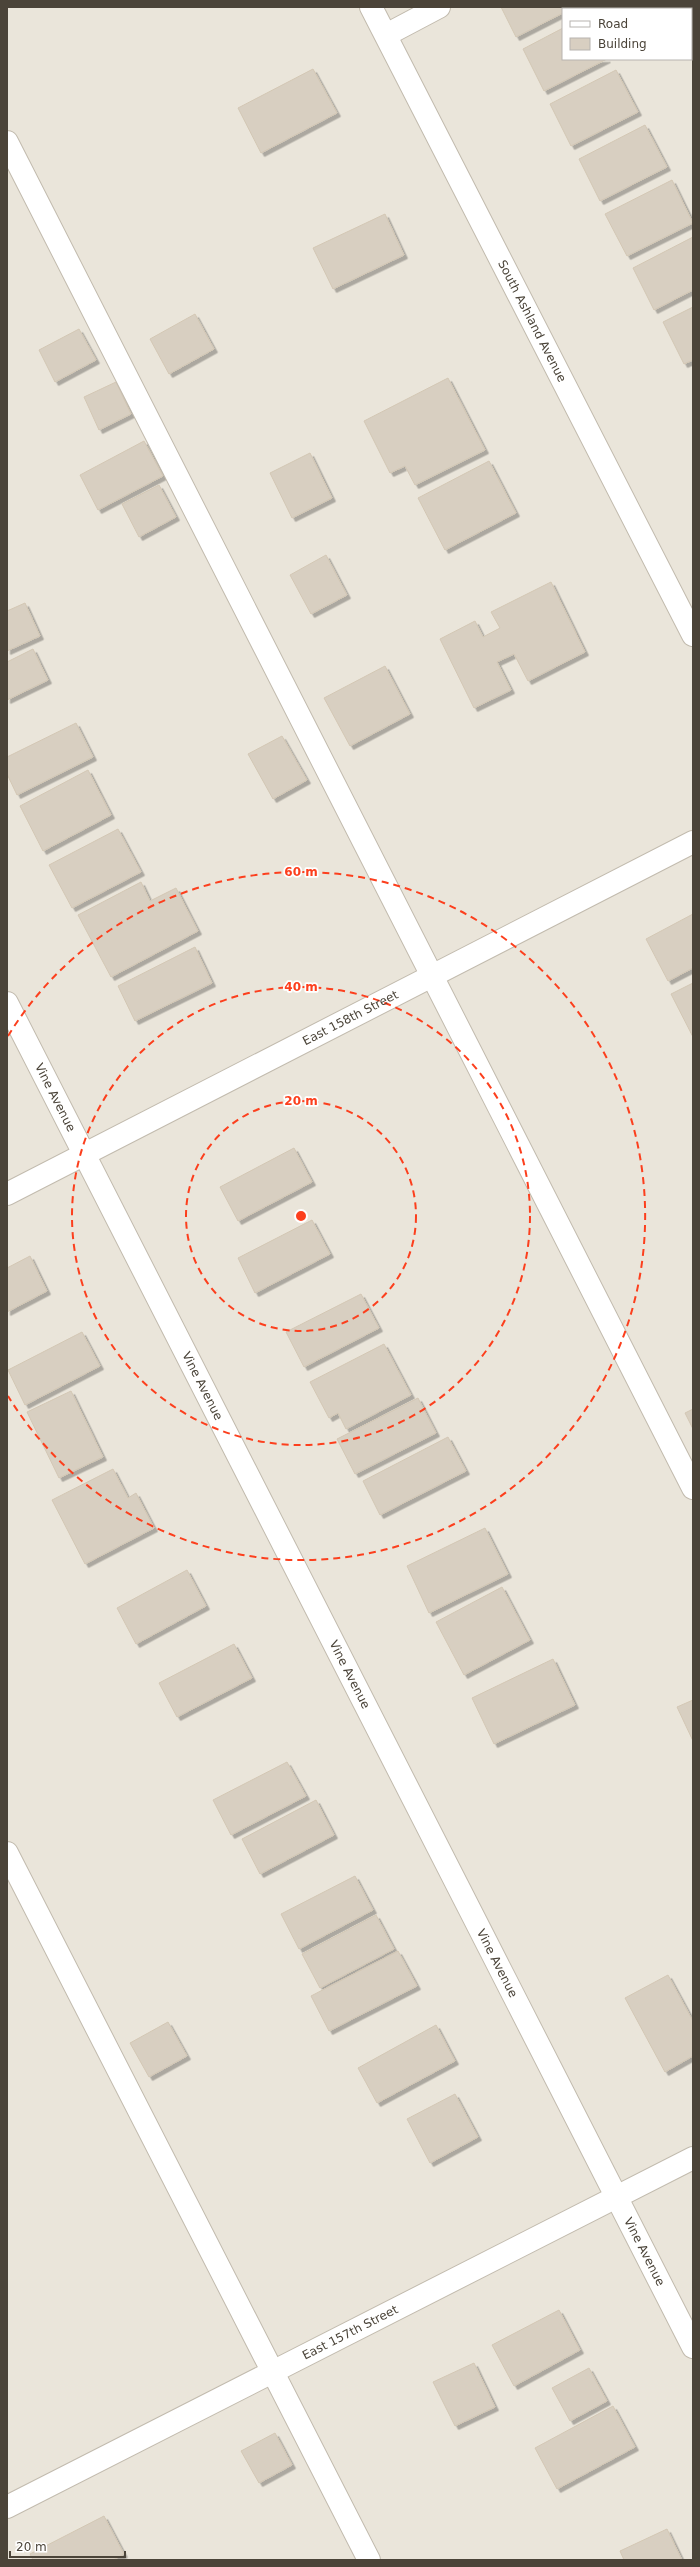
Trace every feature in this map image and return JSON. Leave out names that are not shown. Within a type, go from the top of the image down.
[{"type":"street","name":"South Ashland Avenue","points":[[372,7],[693,635]]},
{"type":"street","points":[[386,35],[439,7]]},
{"type":"street","points":[[7,142],[693,1488]]},
{"type":"street","name":"East 158th Street","points":[[7,1194],[693,842]]},
{"type":"street","name":"Vine Avenue","points":[[7,1003],[693,2347]]},
{"type":"street","points":[[7,1853],[369,2560]]},
{"type":"street","name":"East 157th Street","points":[[7,2507],[693,2158]]},
{"type":"shaded area","points":[[7,7],[693,7],[693,2560],[7,2560]]},
{"type":"building","points":[[501,7],[575,7],[562,8],[562,14],[516,37]]},
{"type":"building","points":[[562,29],[562,60],[605,60],[544,91],[523,49]]},
{"type":"building","points":[[313,69],[337,113],[261,153],[238,108]]},
{"type":"building","points":[[616,70],[638,112],[571,146],[550,104]]},
{"type":"building","points":[[645,125],[667,167],[600,201],[579,159]]},
{"type":"building","points":[[672,180],[693,223],[627,256],[605,214]]},
{"type":"building","points":[[385,214],[404,255],[333,289],[313,248]]},
{"type":"building","points":[[693,237],[693,290],[654,310],[633,268]]},
{"type":"building","points":[[693,307],[693,360],[684,364],[663,322]]},
{"type":"building","points":[[195,314],[214,349],[169,374],[150,339]]},
{"type":"building","points":[[79,329],[96,360],[55,382],[39,350]]},
{"type":"building","points":[[448,378],[485,450],[415,485],[405,466],[390,473],[364,421]]},
{"type":"building","points":[[116,382],[131,414],[99,430],[84,397]]},
{"type":"building","points":[[144,441],[163,476],[98,510],[80,475]]},
{"type":"building","points":[[310,453],[332,498],[292,518],[270,473]]},
{"type":"building","points":[[489,461],[516,513],[445,550],[418,498]]},
{"type":"building","points":[[159,485],[176,517],[139,537],[122,504]]},
{"type":"building","points":[[326,555],[347,595],[311,614],[290,575]]},
{"type":"building","points":[[551,582],[585,652],[528,681],[514,654],[497,662],[511,690],[474,708],[440,639],[475,621],[483,637],[500,628],[491,612]]},
{"type":"building","points":[[25,603],[40,636],[7,651],[7,611]]},
{"type":"building","points":[[33,649],[48,680],[7,700],[7,662]]},
{"type":"building","points":[[385,666],[410,714],[350,746],[324,698]]},
{"type":"building","points":[[76,723],[93,757],[17,795],[7,774],[7,757]]},
{"type":"building","points":[[282,736],[307,780],[273,799],[248,754]]},
{"type":"building","points":[[88,770],[111,815],[43,851],[20,806]]},
{"type":"building","points":[[118,829],[141,872],[72,908],[49,865]]},
{"type":"building","points":[[141,882],[150,901],[176,888],[198,931],[111,977],[78,915]]},
{"type":"building","points":[[693,914],[693,968],[668,981],[646,939]]},
{"type":"building","points":[[195,947],[212,983],[135,1021],[118,986]]},
{"type":"building","points":[[693,983],[693,1037],[671,994]]},
{"type":"building","points":[[294,1148],[312,1182],[238,1221],[220,1187]]},
{"type":"building","points":[[312,1220],[330,1254],[255,1293],[238,1258]]},
{"type":"building","points":[[30,1256],[47,1291],[7,1312],[7,1268]]},
{"type":"building","points":[[361,1294],[379,1328],[304,1367],[286,1332]]},
{"type":"building","points":[[82,1332],[100,1366],[25,1405],[8,1370]]},
{"type":"building","points":[[384,1344],[411,1395],[346,1429],[338,1413],[329,1418],[310,1382]]},
{"type":"building","points":[[71,1391],[103,1457],[59,1478],[27,1412]]},
{"type":"building","points":[[418,1398],[436,1433],[355,1474],[337,1439]]},
{"type":"building","points":[[693,1409],[693,1429],[685,1413]]},
{"type":"building","points":[[448,1437],[466,1471],[380,1515],[363,1481]]},
{"type":"building","points":[[113,1469],[128,1498],[136,1493],[154,1528],[85,1564],[52,1500]]},
{"type":"building","points":[[485,1528],[508,1574],[429,1613],[407,1566]]},
{"type":"building","points":[[187,1570],[206,1606],[136,1644],[117,1608]]},
{"type":"building","points":[[502,1587],[530,1640],[464,1675],[436,1622]]},
{"type":"building","points":[[234,1644],[252,1678],[177,1717],[159,1683]]},
{"type":"building","points":[[553,1659],[575,1705],[494,1744],[472,1698]]},
{"type":"building","points":[[693,1700],[693,1741],[677,1707]]},
{"type":"building","points":[[287,1762],[306,1796],[231,1835],[213,1800]]},
{"type":"building","points":[[316,1800],[334,1835],[260,1874],[242,1839]]},
{"type":"building","points":[[355,1876],[373,1910],[299,1949],[281,1914]]},
{"type":"building","points":[[376,1915],[394,1949],[320,1988],[302,1954]]},
{"type":"building","points":[[398,1951],[417,1986],[329,2031],[311,1996]]},
{"type":"building","points":[[668,1975],[693,2021],[693,2056],[665,2072],[625,1998]]},
{"type":"building","points":[[168,2022],[187,2056],[149,2077],[130,2043]]},
{"type":"building","points":[[436,2025],[455,2061],[377,2103],[358,2068]]},
{"type":"building","points":[[455,2094],[478,2137],[430,2163],[407,2119]]},
{"type":"building","points":[[559,2310],[580,2350],[514,2386],[492,2345]]},
{"type":"building","points":[[474,2363],[495,2407],[455,2426],[433,2382]]},
{"type":"building","points":[[589,2368],[607,2401],[570,2421],[552,2388]]},
{"type":"building","points":[[613,2406],[635,2447],[557,2489],[535,2448]]},
{"type":"building","points":[[275,2433],[292,2465],[259,2483],[241,2451]]},
{"type":"building","points":[[104,2516],[124,2554],[113,2560],[33,2560],[30,2554]]},
{"type":"building","points":[[667,2529],[682,2560],[624,2560],[620,2551]]}]
